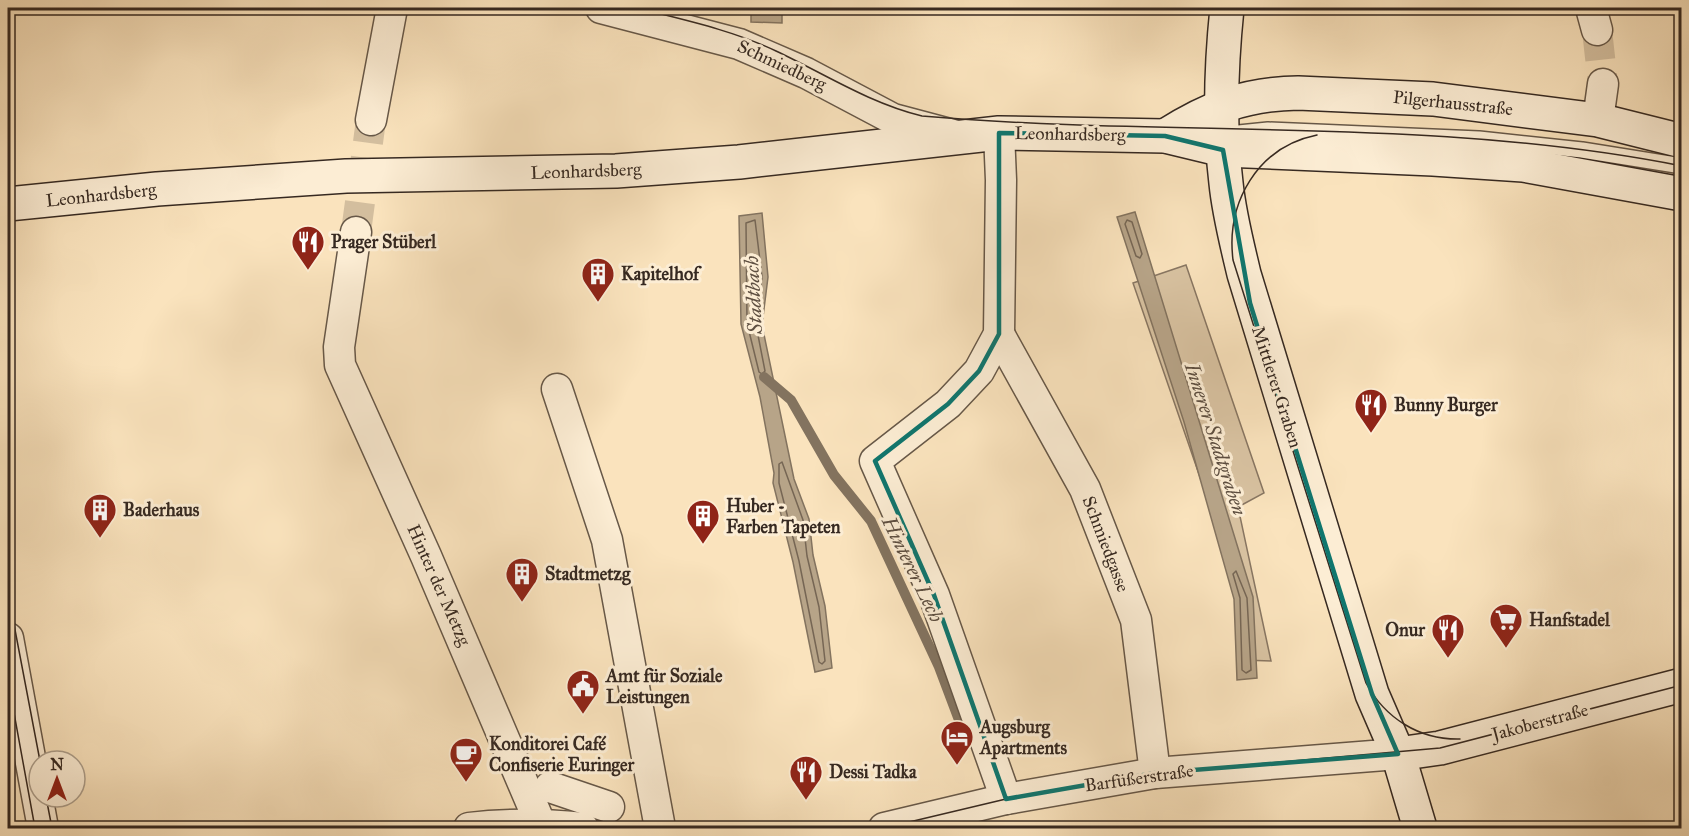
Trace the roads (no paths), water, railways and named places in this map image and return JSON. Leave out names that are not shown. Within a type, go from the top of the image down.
[{"type":"street","points":[[371,120],[392,8]]},
{"type":"street","name":"Schmiedberg","points":[[601,8],[738,44],[806,73],[893,119],[957,136]]},
{"type":"street","name":"Mittlerer Graben","points":[[1227,8],[1222,60],[1222,130],[1230,208],[1251,303],[1374,700],[1398,754],[1420,828]]},
{"type":"street","points":[[1598,120],[1603,84]]},
{"type":"street","name":"Pilgerhausstraße","points":[[1222,130],[1279,93],[1309,93],[1432,99],[1598,120],[1682,141]]},
{"type":"street","points":[[1165,136],[1222,130],[1432,159],[1523,165],[1682,194]]},
{"type":"street","name":"Leonhardsberg","points":[[8,204],[158,189],[346,176],[616,171],[728,163],[999,133],[1165,136],[1222,130]]},
{"type":"street","name":"Schmiedgasse","points":[[999,133],[1001,180],[999,334],[979,371],[948,404],[874,461],[934,595],[1006,799]]},
{"type":"street","name":"Hinter der Metzg","points":[[356,232],[339,347],[340,365],[426,556],[540,823]]},
{"type":"street","name":"Schmiedgasse","points":[[999,334],[1085,489],[1136,620],[1155,773]]},
{"type":"street","points":[[557,389],[607,540],[660,828]]},
{"type":"street","points":[[8,638],[43,828]]},
{"type":"street","name":"Jakoberstraße","points":[[1398,754],[1440,748],[1682,685]]},
{"type":"street","name":"Barfüßerstraße","points":[[884,828],[1006,799],[1155,773],[1398,754]]},
{"type":"street","points":[[550,787],[609,807]]},
{"type":"street","points":[[469,828],[503,823],[540,823],[583,828]]},
{"type":"lane","points":[[1222,130],[1268,129],[1479,139],[1582,150],[1682,166]]},
{"type":"water","points":[[751,8],[782,8],[782,23],[751,22]]},
{"type":"water","points":[[1135,212],[1253,597],[1257,678],[1237,680],[1234,599],[1184,422],[1117,217]]},
{"type":"water","name":"Stadtbach","points":[[762,213],[768,277],[762,325],[794,479],[809,519],[813,555],[825,606],[832,668],[815,672],[793,562],[773,483],[774,473],[760,397],[741,324],[739,216]]},
{"type":"waterway","name":"Hinterer Lech","points":[[764,377],[791,400],[834,475],[871,521],[939,667],[965,736]]},
{"type":"tunnel","points":[[1597,30],[1603,84]]},
{"type":"tunnel","points":[[356,232],[371,120]]},
{"type":"tram line","points":[[637,8],[742,37],[776,51],[865,96],[922,116],[1112,126],[1303,130],[1493,140],[1588,150],[1682,166]]},
{"type":"tram line","points":[[1317,135],[1296,141],[1278,152],[1262,165],[1250,181],[1235,218],[1232,239],[1233,260],[1366,683],[1383,707],[1405,724],[1431,736],[1460,739]]},
{"type":"tram line","points":[[8,593],[38,749]]},
{"type":"tram line","points":[[8,680],[35,828]]},
{"type":"tram line","points":[[884,828],[1006,799],[1155,773],[1440,748],[1682,685]]},
{"type":"tram line","points":[[48,809],[52,828]]},
{"type":"tram line","points":[[469,828],[498,825],[583,828]]},
{"type":"place","name":"Prager Stüberl","points":[[308,271]]},
{"type":"place","name":"Kapitelhof","points":[[598,303]]},
{"type":"place","name":"Bunny Burger","points":[[1371,434]]},
{"type":"place","name":"Baderhaus","points":[[100,539]]},
{"type":"place","name":"Huber - Farben Tapeten","points":[[703,545]]},
{"type":"place","name":"Stadtmetzg","points":[[522,603]]},
{"type":"place","name":"Hanfstadel","points":[[1506,649]]},
{"type":"place","name":"Onur","points":[[1448,659]]},
{"type":"place","name":"Amt für Soziale Leistungen","points":[[583,715]]},
{"type":"place","name":"Augsburg Apartments","points":[[957,766]]},
{"type":"place","name":"Konditorei Café Confiserie Euringer","points":[[466,783]]},
{"type":"place","name":"Dessi Tadka","points":[[806,801]]},
{"type":"water label","name":"Innerer Stadtgraben","points":[[1216,439]]}]
